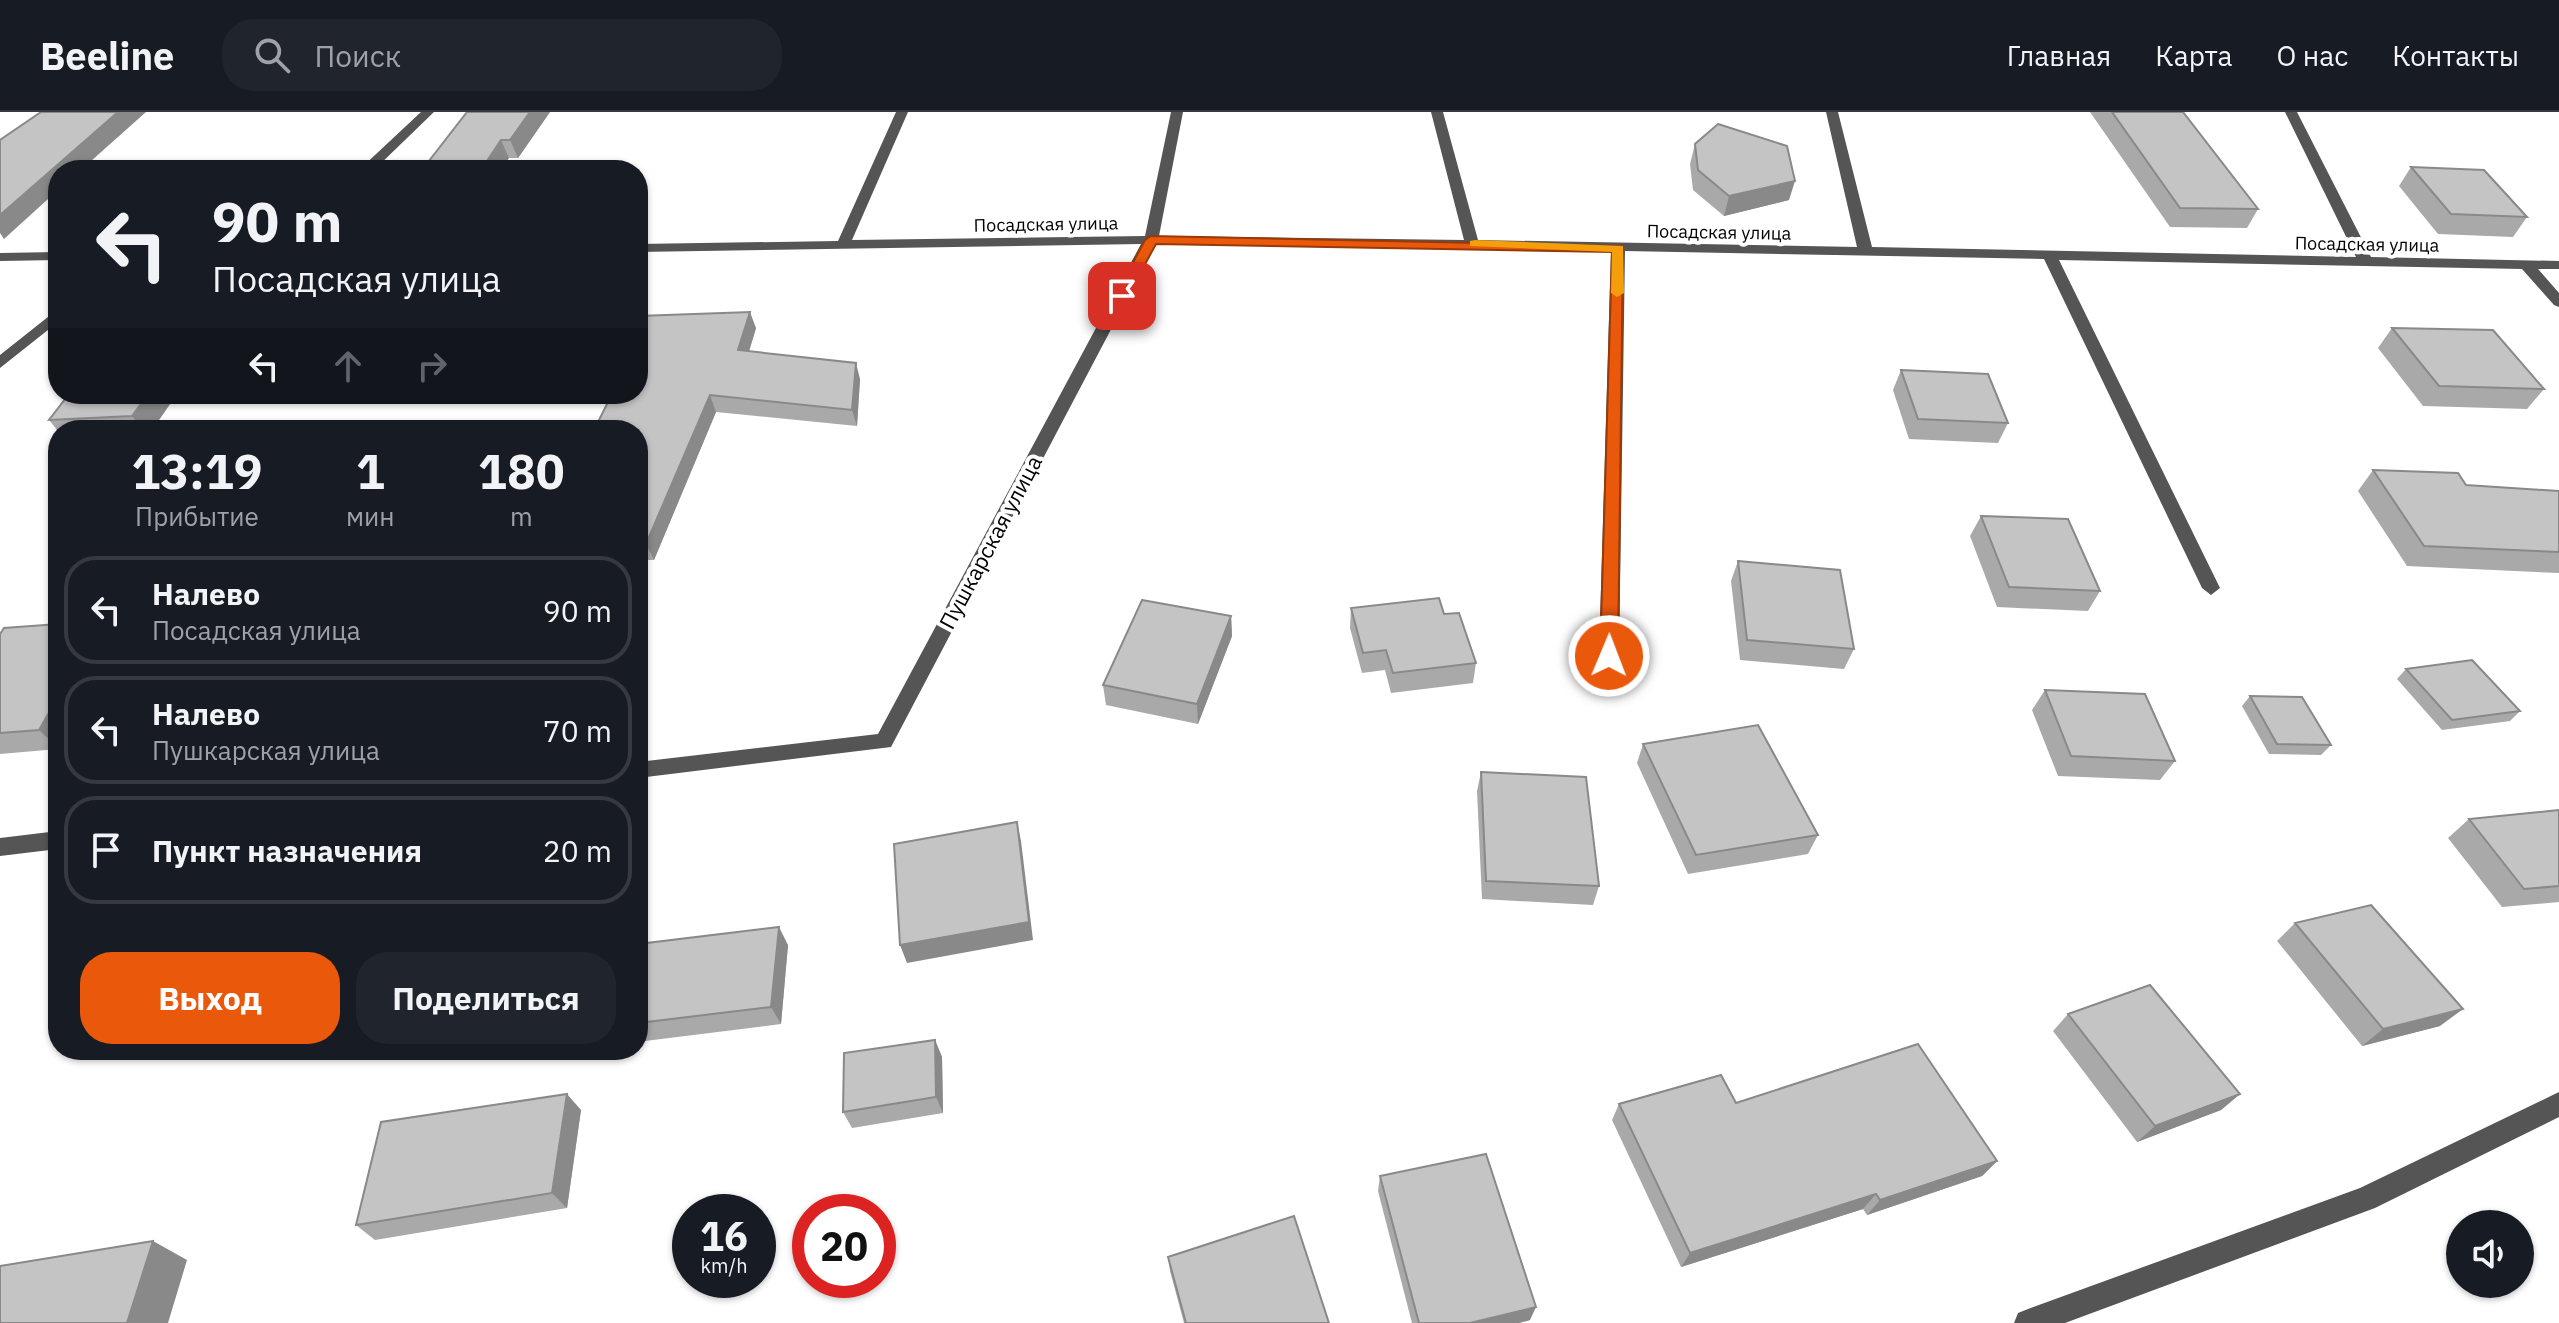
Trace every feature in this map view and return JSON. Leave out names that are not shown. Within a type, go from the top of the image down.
[{"type":"street","points":[[377,160],[428,112]]},
{"type":"street","points":[[843,245],[902,112]]},
{"type":"street","name":"Пушкарская улица","points":[[648,769],[884,741],[1151,240],[1177,112]]},
{"type":"street","points":[[1437,112],[1472,244]]},
{"type":"street","points":[[1832,112],[1866,253]]},
{"type":"street","points":[[2291,112],[2366,262]]},
{"type":"street","name":"Посадская улица","points":[[648,248],[1151,240],[2559,265]]},
{"type":"street","points":[[1609,656],[1618,249]]},
{"type":"street","points":[[0,257],[48,256]]},
{"type":"street","points":[[2050,256],[2211,588]]},
{"type":"street","points":[[2527,265],[2559,302]]},
{"type":"street","points":[[0,363],[48,322]]},
{"type":"street","points":[[0,847],[48,841]]},
{"type":"street","points":[[2028,1323],[2366,1199],[2559,1104]]},
{"type":"building","points":[[41,112],[118,112],[63,160],[48,160],[48,173],[0,215],[0,140]]},
{"type":"building","points":[[467,112],[530,112],[510,140],[501,140],[488,160],[430,160]]},
{"type":"building","points":[[2112,112],[2183,112],[2258,209],[2180,208]]},
{"type":"building","points":[[1718,124],[1787,146],[1795,181],[1729,196],[1698,170],[1695,144]]},
{"type":"building","points":[[2411,167],[2484,170],[2527,217],[2451,214]]},
{"type":"building","points":[[750,312],[738,350],[856,363],[852,410],[710,395],[648,539],[648,420],[599,420],[607,404],[648,404],[648,316]]},
{"type":"building","points":[[2392,328],[2493,330],[2544,389],[2439,386]]},
{"type":"building","points":[[1901,370],[1988,374],[2008,423],[1918,419]]},
{"type":"building","points":[[61,404],[141,404],[132,416],[49,420]]},
{"type":"building","points":[[2373,470],[2458,473],[2466,485],[2559,491],[2559,552],[2424,546]]},
{"type":"building","points":[[1981,516],[2068,519],[2100,591],[2009,587]]},
{"type":"building","points":[[1738,561],[1840,570],[1854,649],[1747,640]]},
{"type":"building","points":[[1439,598],[1444,614],[1459,613],[1476,663],[1393,673],[1386,650],[1363,653],[1351,608]]},
{"type":"building","points":[[1142,600],[1231,616],[1197,704],[1103,685]]},
{"type":"building","points":[[48,625],[48,714],[39,730],[0,733],[0,634],[4,628]]},
{"type":"building","points":[[2472,660],[2520,711],[2452,720],[2406,669]]},
{"type":"building","points":[[2045,690],[2145,694],[2175,761],[2071,756]]},
{"type":"building","points":[[2250,696],[2302,697],[2331,745],[2277,744]]},
{"type":"building","points":[[1758,725],[1818,835],[1696,855],[1643,744]]},
{"type":"building","points":[[1481,772],[1586,777],[1599,886],[1486,881]]},
{"type":"building","points":[[2559,810],[2559,886],[2524,889],[2469,819]]},
{"type":"building","points":[[1017,822],[1029,922],[900,945],[894,844]]},
{"type":"building","points":[[2371,905],[2463,1009],[2383,1029],[2295,923]]},
{"type":"building","points":[[779,927],[771,1007],[648,1022],[648,943]]},
{"type":"building","points":[[2150,985],[2240,1094],[2155,1126],[2068,1014]]},
{"type":"building","points":[[935,1040],[936,1097],[843,1112],[844,1053]]},
{"type":"building","points":[[1918,1044],[1997,1161],[1880,1200],[1876,1194],[1690,1253],[1619,1104],[1721,1075],[1736,1103]]},
{"type":"building","points":[[567,1094],[552,1193],[356,1225],[381,1122]]},
{"type":"building","points":[[1486,1154],[1536,1307],[1470,1323],[1419,1323],[1380,1176]]},
{"type":"building","points":[[1294,1216],[1329,1323],[1186,1323],[1168,1257]]},
{"type":"building","points":[[153,1241],[127,1323],[0,1323],[0,1266]]},
{"type":"slow traffic","points":[[1475,244],[1618,249],[1617,293]]},
{"type":"route","points":[[1122,296],[1151,240],[1618,249],[1609,656]]}]
